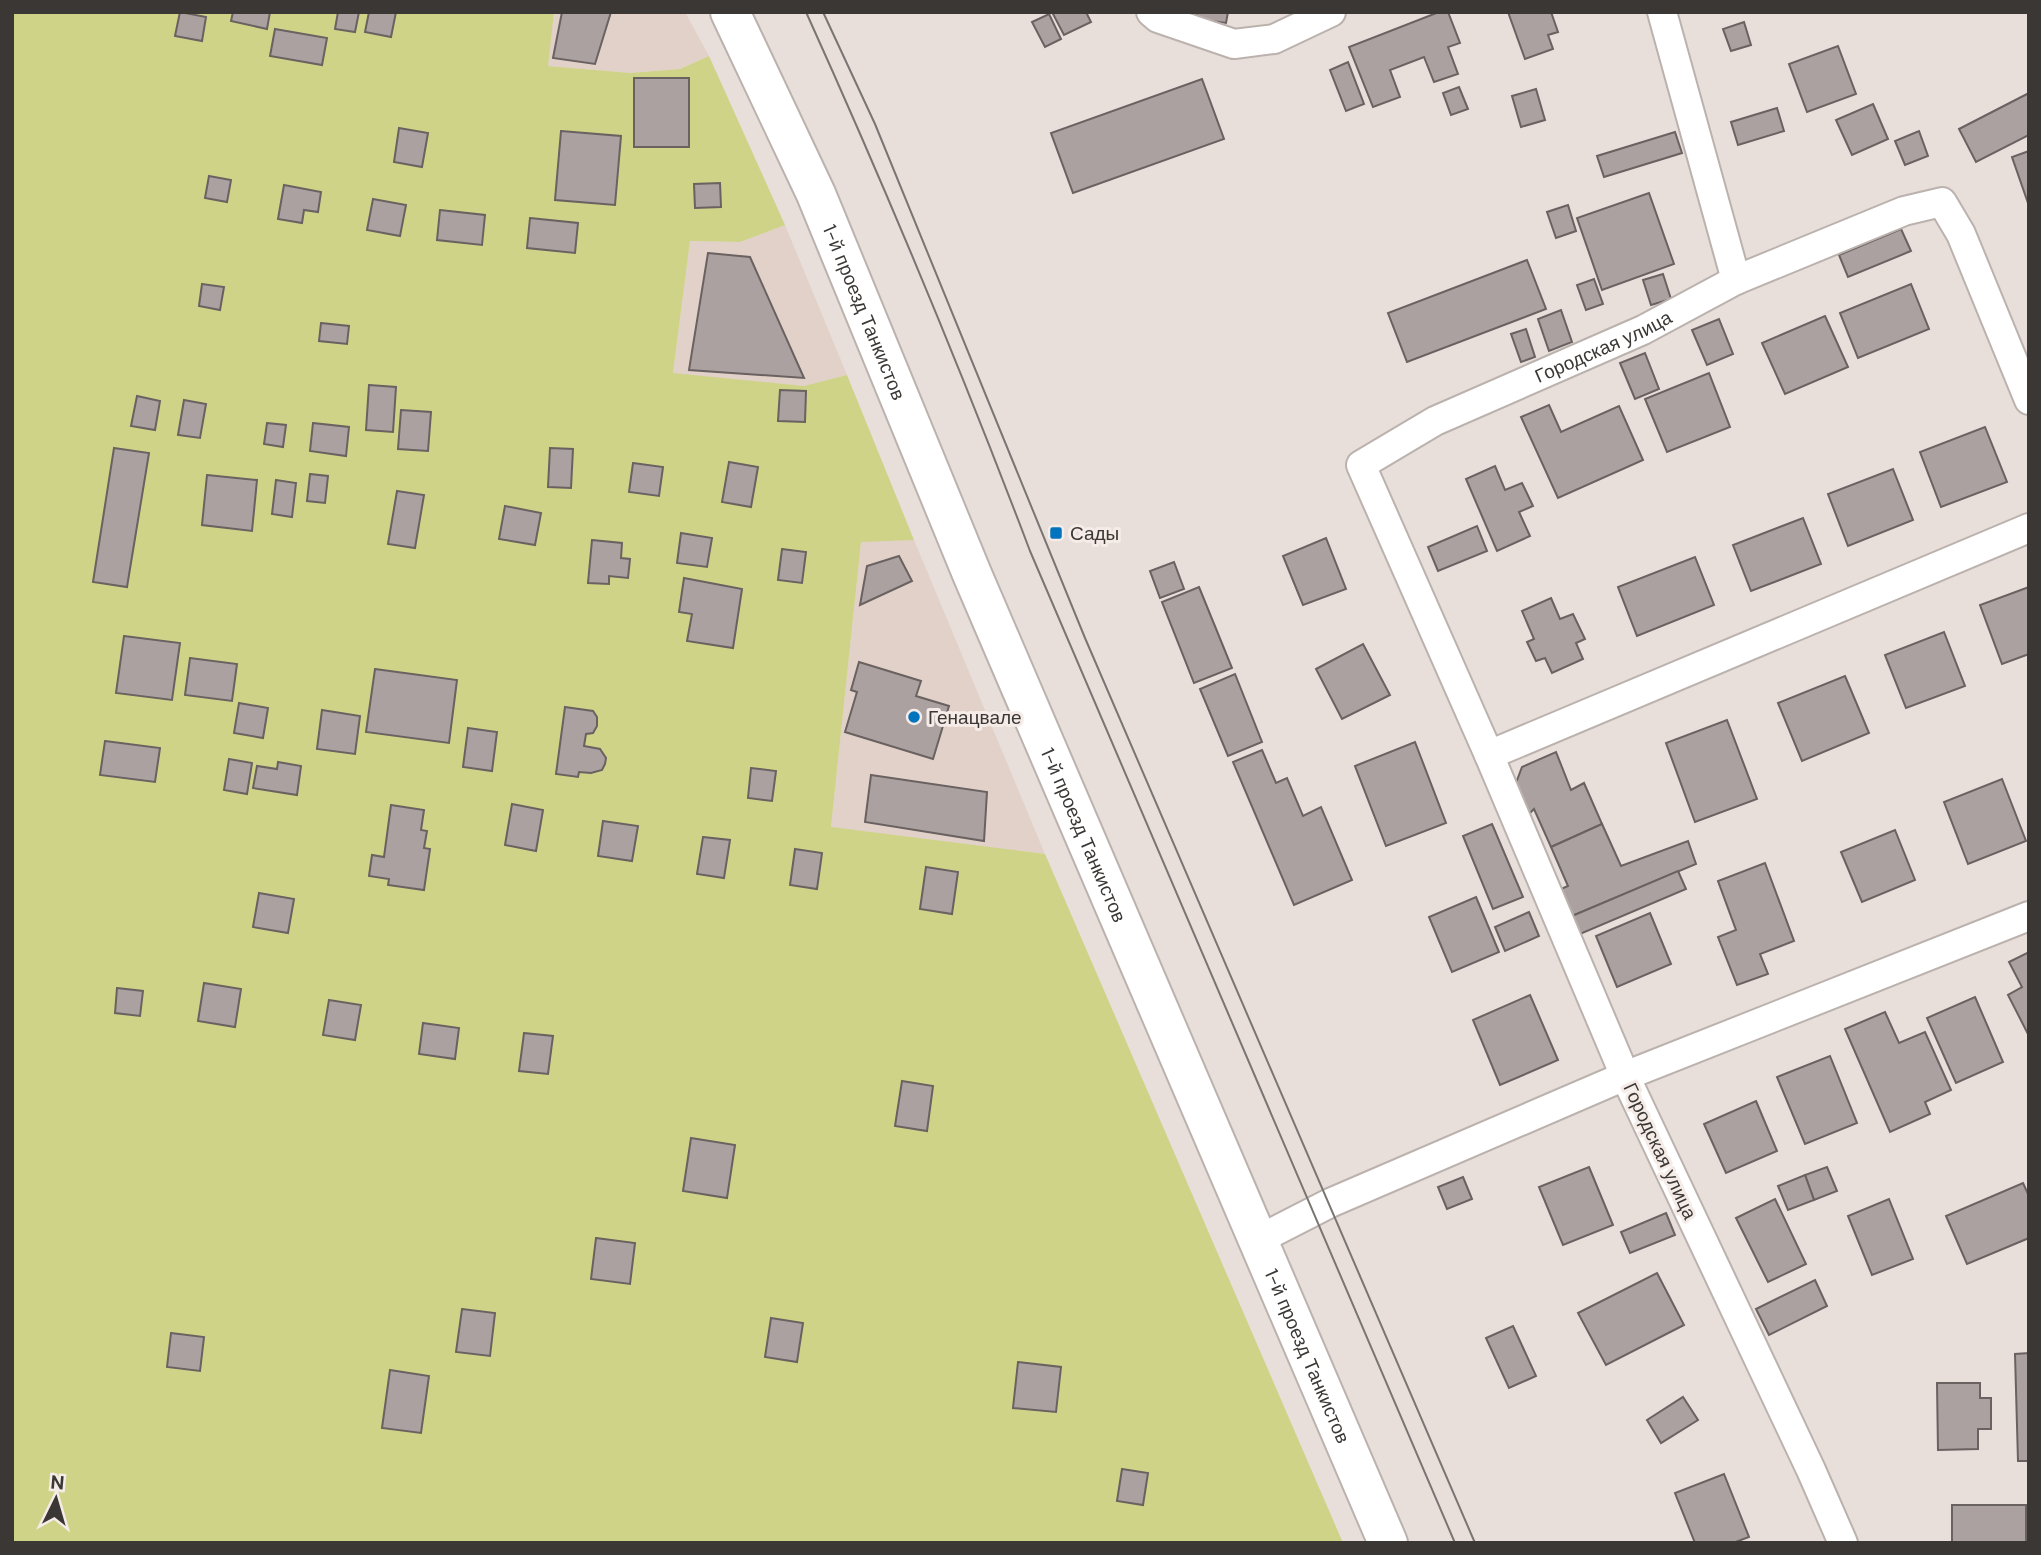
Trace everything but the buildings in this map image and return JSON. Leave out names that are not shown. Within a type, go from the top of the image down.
[{"type":"main road","name":"1-й проезд Танкистов","points":[[730,12],[816,194],[972,575],[1388,1543]]},
{"type":"street","points":[[1151,12],[1158,18],[1234,44],[1274,39],[1331,12]]},
{"type":"street","points":[[1662,12],[1735,280]]},
{"type":"street","name":"Городская улица","points":[[1843,1543],[1625,1076],[1489,755],[1361,465],[1435,421],[1643,330],[1735,280],[1904,211],[1942,202],[1961,234],[2029,400]]},
{"type":"street","points":[[1489,755],[2029,528]]},
{"type":"street","points":[[1258,1240],[1330,1203],[1625,1076],[2029,916]]},
{"type":"shaded area","points":[[554,12],[685,12],[709,56],[680,69],[629,73],[547,66]]},
{"type":"shaded area","points":[[785,225],[847,375],[804,386],[673,374],[690,241],[740,242]]},
{"type":"shaded area","points":[[914,540],[1045,854],[831,828],[861,541]]},
{"type":"green space","points":[[12,12],[554,12],[548,66],[630,73],[680,69],[709,56],[785,225],[740,242],[690,241],[673,373],[804,386],[847,375],[914,540],[861,542],[831,827],[1045,854],[1343,1543],[12,1543]]},
{"type":"tram line","points":[[806,12],[922,280],[1030,551],[1455,1543]]},
{"type":"tram line","points":[[823,12],[875,124],[1085,638],[1475,1543]]},
{"type":"place","name":"Сады","points":[[1056,533]]},
{"type":"place","name":"Генацвале","points":[[914,717]]}]
